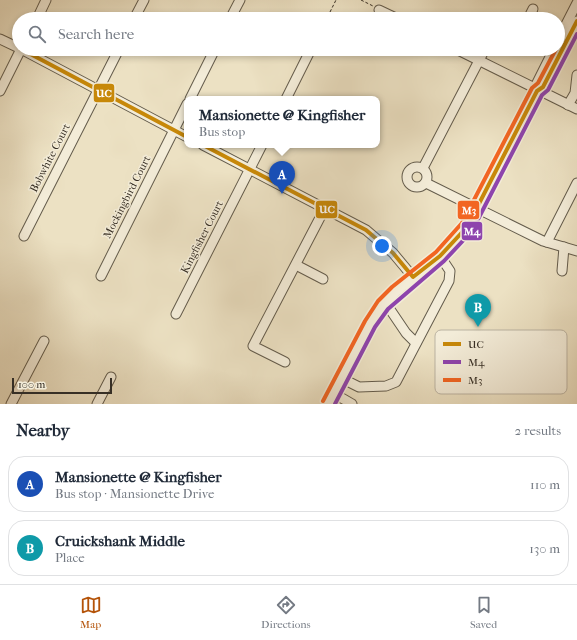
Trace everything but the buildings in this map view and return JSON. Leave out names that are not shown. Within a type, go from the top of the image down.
[{"type":"street","points":[[40,12],[46,0]]},
{"type":"street","points":[[138,12],[144,0]]},
{"type":"street","points":[[234,12],[240,0]]},
{"type":"street","points":[[565,26],[577,3]]},
{"type":"street","points":[[380,10],[384,12]]},
{"type":"street","points":[[565,44],[577,21]]},
{"type":"street","points":[[0,39],[12,45]]},
{"type":"street","points":[[0,91],[17,56]]},
{"type":"street","points":[[33,56],[184,135]]},
{"type":"street","name":"Bobwhite Court","points":[[24,236],[115,56]]},
{"type":"street","points":[[192,96],[212,56]]},
{"type":"street","points":[[288,96],[308,56]]},
{"type":"street","points":[[470,56],[573,107],[577,75]]},
{"type":"street","points":[[423,168],[481,56]]},
{"type":"street","points":[[328,404],[370,324],[385,302],[413,277],[440,256],[467,227],[537,90],[537,83],[550,56]]},
{"type":"street","points":[[537,90],[543,87],[559,56]]},
{"type":"street","name":"Mockingbird Court","points":[[100,276],[184,110]]},
{"type":"street","points":[[208,148],[366,230],[393,253],[413,277]]},
{"type":"street","name":"Kingfisher Court","points":[[176,314],[261,148]]},
{"type":"street","points":[[426,183],[427,173],[423,168],[417,166],[410,169],[407,178],[410,184],[416,187],[426,183],[478,208],[518,230],[547,242],[577,251]]},
{"type":"street","points":[[547,242],[577,183]]},
{"type":"street","points":[[285,362],[253,346],[325,208]]},
{"type":"street","points":[[562,271],[564,247]]},
{"type":"street","points":[[341,378],[359,387],[386,386],[396,382],[449,281],[450,271],[440,256]]},
{"type":"street","points":[[296,265],[323,279]]},
{"type":"street","points":[[385,302],[406,333],[416,343]]},
{"type":"street","points":[[11,404],[44,341]]},
{"type":"street","points":[[97,404],[112,377]]},
{"type":"street","points":[[333,393],[352,404]]},
{"type":"path","points":[[330,12],[336,0]]},
{"type":"path","points":[[361,0],[380,10]]},
{"type":"transit line","name":"UC","points":[[565,44],[577,21]]},
{"type":"transit line","name":"M4","points":[[335,404],[375,327],[388,309],[444,261],[472,231],[542,95],[548,90],[577,34]]},
{"type":"transit line","name":"UC","points":[[34,56],[184,135]]},
{"type":"transit line","name":"M3","points":[[323,401],[365,321],[378,301],[392,287],[436,252],[462,223],[532,88],[538,83],[552,56]]},
{"type":"transit line","name":"UC","points":[[209,148],[366,230],[393,253],[413,277],[440,256],[467,227],[537,91],[543,87],[559,56]]},
{"type":"place","name":"Mansionette @ Kingfisher","points":[[282,194]]},
{"type":"place","name":"Cruickshank Middle","points":[[478,327]]}]
